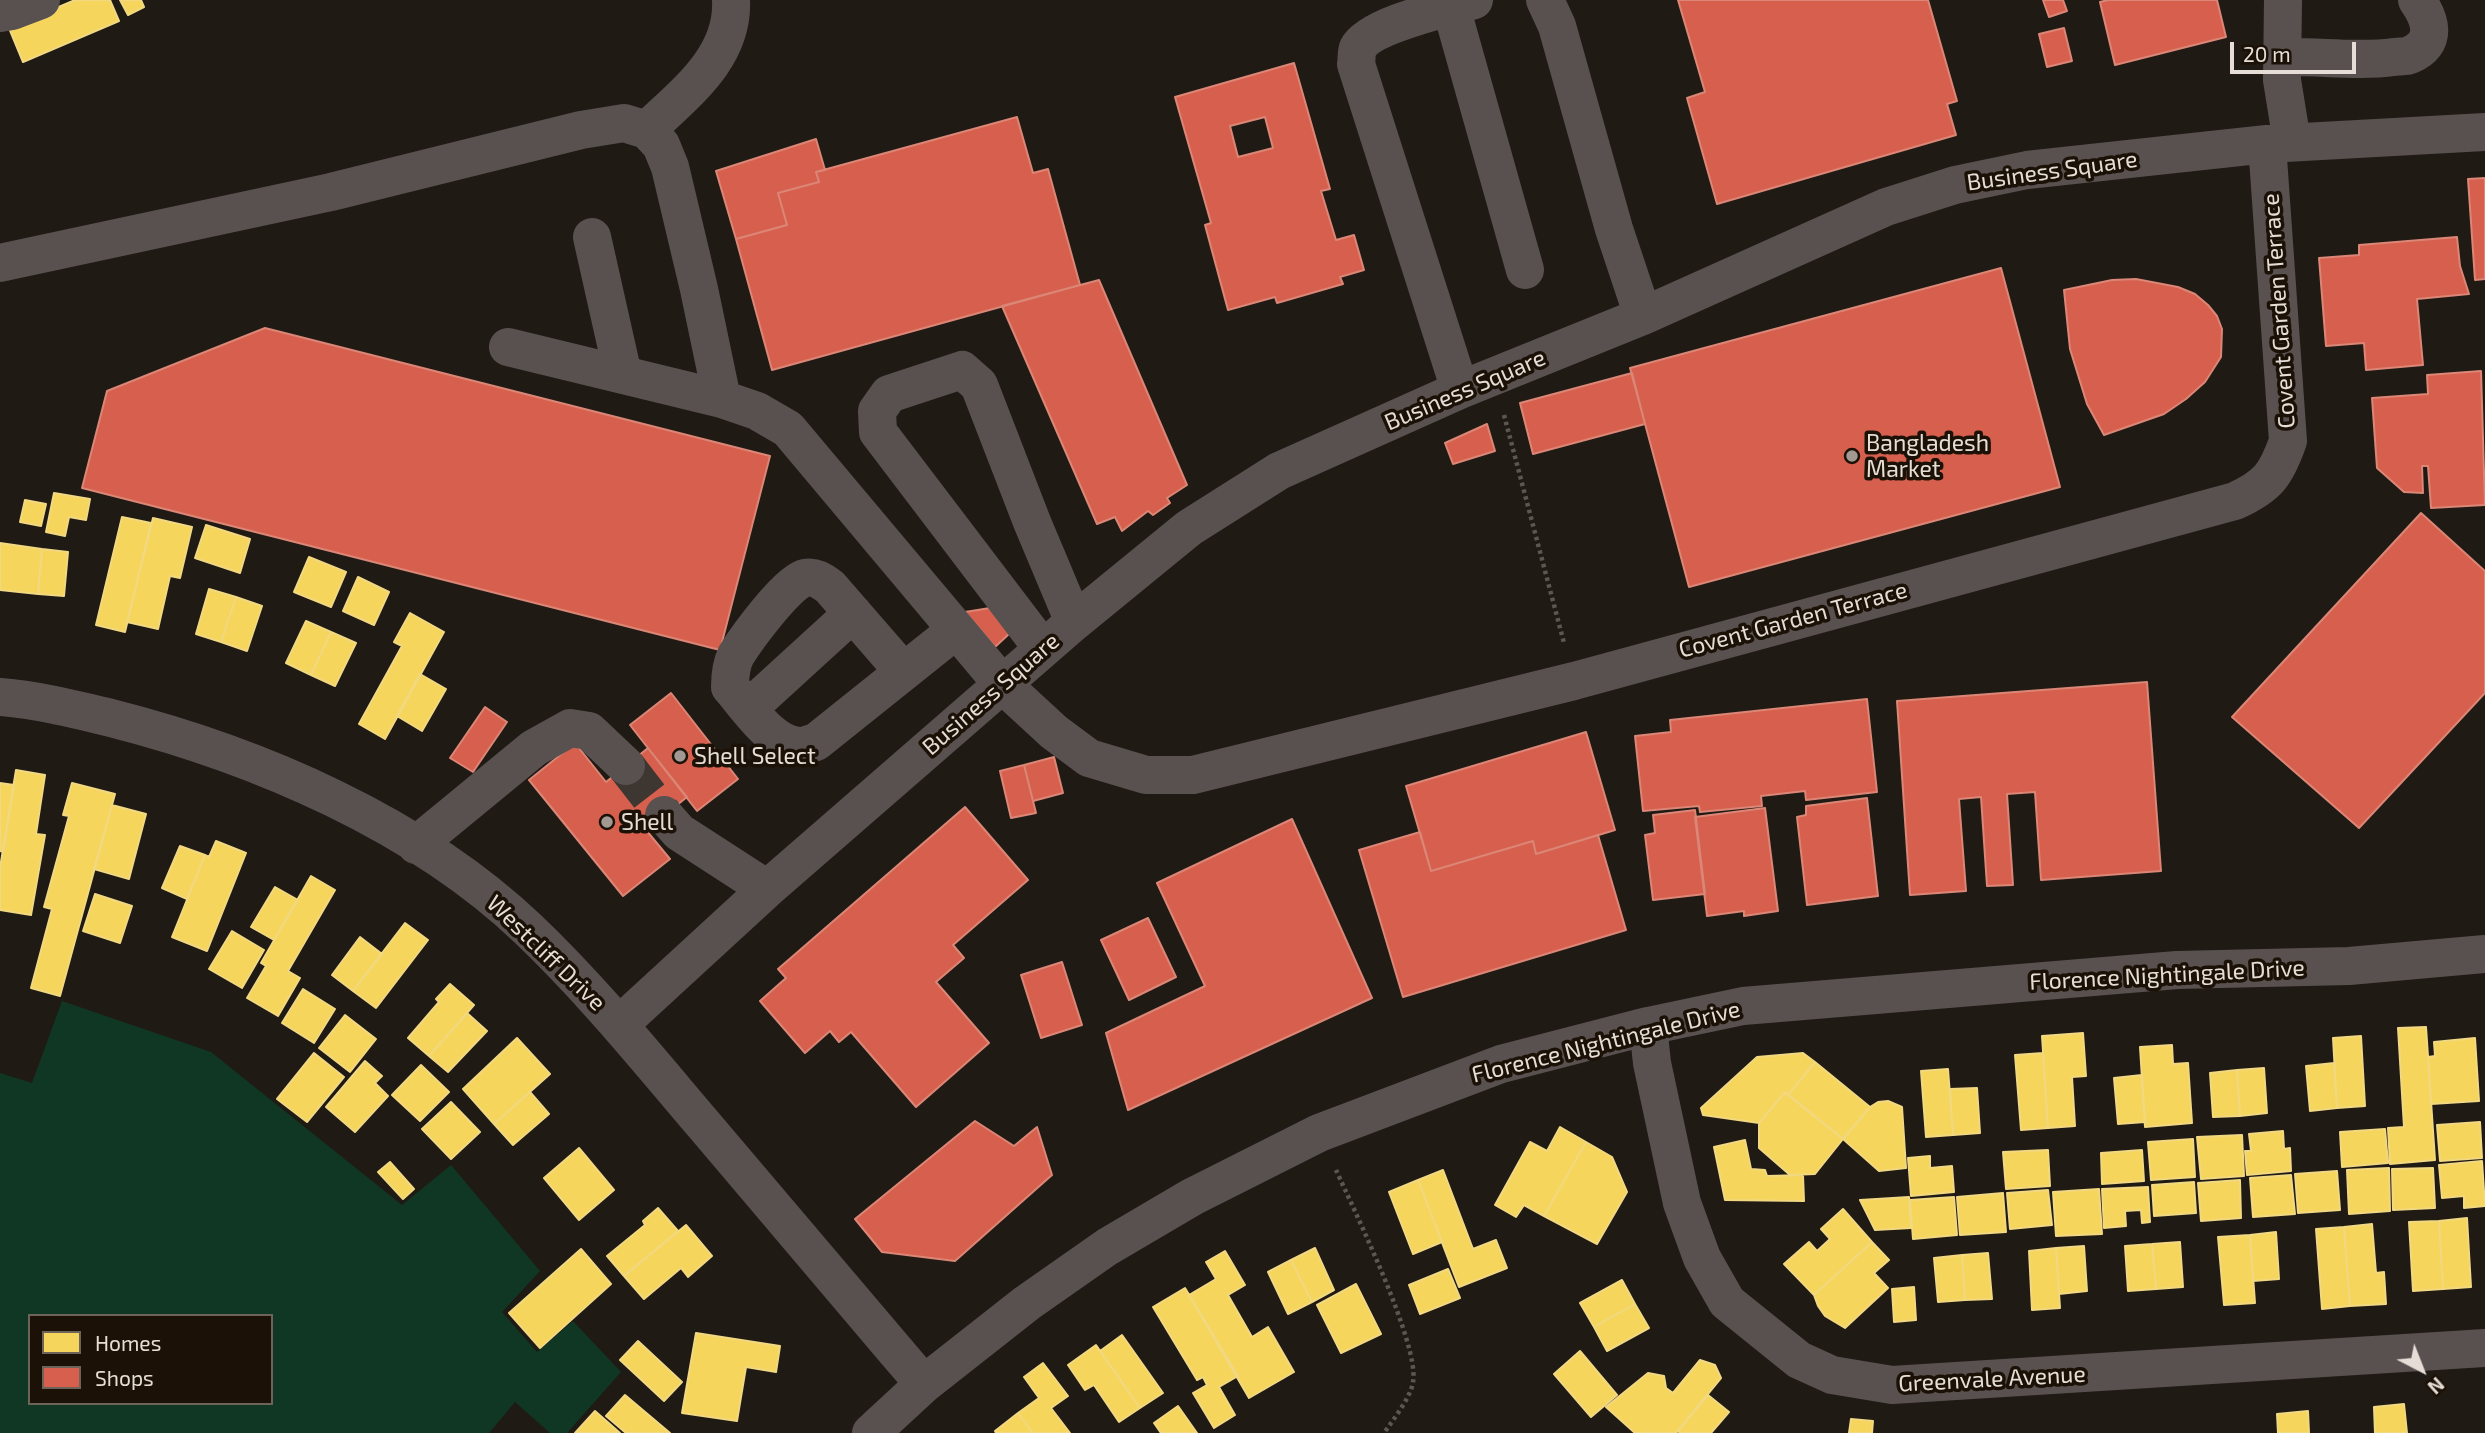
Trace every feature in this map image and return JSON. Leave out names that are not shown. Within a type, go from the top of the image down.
[{"type":"street","points":[[0,13],[41,0]]},
{"type":"street","points":[[647,130],[709,70],[727,37],[731,0]]},
{"type":"street","points":[[1545,0],[1556,26],[1614,229],[1643,316]]},
{"type":"street","name":"Covent Garden Terrace","points":[[508,347],[722,399],[757,411],[788,429],[1003,685],[1055,732],[1089,758],[1146,775],[1193,775],[1574,681],[2235,501],[2259,490],[2279,466],[2288,441],[2279,143],[2283,0]]},
{"type":"street","points":[[2283,57],[2378,59],[2410,55],[2426,42],[2430,28],[2426,12],[2417,0]]},
{"type":"street","points":[[1477,384],[1356,64],[1358,49],[1370,35],[1393,25],[1462,4],[1525,270]]},
{"type":"street","points":[[0,263],[331,192],[624,123],[647,130],[661,145],[670,167],[722,399]]},
{"type":"street","name":"Business Square","points":[[619,1025],[767,889],[1074,622],[1189,528],[1279,471],[1477,384],[1643,316],[1886,208],[1955,185],[2026,170],[2279,143],[2485,132]]},
{"type":"street","points":[[592,237],[623,375]]},
{"type":"street","points":[[1044,649],[878,432],[877,411],[889,394],[962,370],[979,385],[1074,622]]},
{"type":"street","points":[[903,671],[830,587],[818,579],[805,578],[794,583],[776,602],[736,656],[730,670],[730,687],[769,730],[786,743],[802,746],[816,741],[956,630]]},
{"type":"street","points":[[749,708],[853,613]]},
{"type":"street","name":"Westcliff Drive","points":[[0,697],[39,700],[161,731],[250,761],[331,797],[416,845],[477,886],[528,929],[619,1025],[924,1384]]},
{"type":"street","points":[[416,845],[534,748],[570,728],[589,731],[626,766]]},
{"type":"street","points":[[664,815],[679,832],[767,889]]},
{"type":"street","name":"Florence Nightingale Drive","points":[[871,1433],[924,1384],[1027,1303],[1107,1247],[1192,1197],[1319,1133],[1501,1064],[1648,1026],[1743,1006],[2177,971],[2348,966],[2485,954]]},
{"type":"street","name":"Greenvale Avenue","points":[[1648,1026],[1682,1203],[1702,1258],[1727,1302],[1799,1360],[1832,1375],[1892,1385],[2485,1348]]},
{"type":"path","points":[[1477,384],[1558,621]]},
{"type":"path","points":[[1319,1133],[1376,1260],[1404,1332],[1413,1368],[1413,1383],[1384,1433]]},
{"type":"green space","points":[[62,1001],[211,1052],[402,1205],[451,1165],[540,1271],[502,1312],[537,1352],[573,1321],[621,1372],[567,1433],[550,1433],[515,1402],[489,1433],[0,1433],[0,1073],[32,1083]]},
{"type":"building: Homes","points":[[75,0],[110,0],[119,21],[23,62],[9,28]]},
{"type":"building: Homes","points":[[120,0],[141,0],[144,7],[128,15]]},
{"type":"building: Homes","points":[[54,493],[90,499],[86,520],[69,517],[65,536],[46,532]]},
{"type":"building: Homes","points":[[25,500],[46,504],[41,526],[20,522]]},
{"type":"building: Homes","points":[[122,517],[151,523],[125,632],[96,625]]},
{"type":"building: Homes","points":[[153,518],[192,527],[180,578],[170,576],[158,629],[127,622]]},
{"type":"building: Homes","points":[[206,525],[250,539],[240,573],[195,558]]},
{"type":"building: Homes","points":[[0,543],[42,549],[38,594],[0,590]]},
{"type":"building: Homes","points":[[42,549],[68,552],[64,596],[38,594]]},
{"type":"building: Homes","points":[[309,557],[346,572],[331,607],[294,592]]},
{"type":"building: Homes","points":[[358,577],[389,592],[374,625],[343,611]]},
{"type":"building: Homes","points":[[209,589],[236,597],[221,642],[196,634]]},
{"type":"building: Homes","points":[[236,597],[262,606],[247,651],[221,642]]},
{"type":"building: Homes","points":[[410,613],[444,632],[385,739],[359,724],[402,646],[394,642]]},
{"type":"building: Homes","points":[[306,621],[331,632],[311,675],[286,663]]},
{"type":"building: Homes","points":[[331,632],[356,643],[335,686],[311,675]]},
{"type":"building: Homes","points":[[420,674],[446,689],[422,731],[397,716]]},
{"type":"building: Homes","points":[[16,770],[45,775],[36,834],[45,835],[31,915],[0,910],[0,868]]},
{"type":"building: Homes","points":[[0,783],[14,785],[3,852],[0,851]]},
{"type":"building: Homes","points":[[72,783],[115,794],[60,996],[31,988],[52,909],[44,907],[69,816],[63,815]]},
{"type":"building: Homes","points":[[112,805],[146,814],[129,879],[94,869]]},
{"type":"building: Homes","points":[[216,841],[246,853],[207,951],[172,937],[205,855],[209,857]]},
{"type":"building: Homes","points":[[180,846],[205,855],[187,899],[162,888]]},
{"type":"building: Homes","points":[[311,876],[335,890],[288,971],[300,978],[278,1016],[247,998],[266,966],[261,963]]},
{"type":"building: Homes","points":[[275,887],[298,900],[274,940],[251,927]]},
{"type":"building: Homes","points":[[95,894],[132,906],[120,943],[83,931]]},
{"type":"building: Homes","points":[[405,923],[428,940],[376,1008],[353,991]]},
{"type":"building: Homes","points":[[232,931],[264,950],[242,988],[209,969]]},
{"type":"building: Homes","points":[[360,937],[382,954],[353,991],[332,975]]},
{"type":"building: Homes","points":[[450,984],[474,1005],[429,1056],[408,1038],[439,1002],[436,999]]},
{"type":"building: Homes","points":[[303,989],[335,1009],[314,1043],[282,1023]]},
{"type":"building: Homes","points":[[467,1013],[487,1031],[448,1072],[429,1056]]},
{"type":"building: Homes","points":[[345,1015],[376,1039],[350,1072],[319,1048]]},
{"type":"building: Homes","points":[[2426,1027],[2435,1160],[2390,1164],[2388,1128],[2404,1127],[2398,1028]]},
{"type":"building: Homes","points":[[2083,1033],[2086,1076],[2072,1077],[2075,1126],[2048,1128],[2042,1036]]},
{"type":"building: Homes","points":[[2361,1036],[2365,1106],[2337,1108],[2333,1038]]},
{"type":"building: Homes","points":[[517,1038],[550,1074],[494,1124],[463,1089]]},
{"type":"building: Homes","points":[[2475,1038],[2479,1101],[2431,1104],[2428,1057],[2435,1056],[2434,1042]]},
{"type":"building: Homes","points":[[2172,1045],[2173,1064],[2188,1063],[2192,1123],[2145,1127],[2140,1047]]},
{"type":"building: Homes","points":[[314,1053],[344,1077],[307,1122],[277,1099]]},
{"type":"building: Homes","points":[[1803,1053],[1815,1062],[1788,1095],[1785,1092],[1759,1123],[1703,1115],[1701,1108],[1757,1057]]},
{"type":"building: Homes","points":[[2043,1053],[2048,1128],[2021,1130],[2015,1055]]},
{"type":"building: Homes","points":[[365,1061],[382,1076],[375,1083],[388,1096],[355,1132],[326,1107]]},
{"type":"building: Homes","points":[[1815,1062],[1870,1107],[1843,1139],[1788,1095]]},
{"type":"building: Homes","points":[[2334,1063],[2337,1108],[2310,1111],[2306,1066]]},
{"type":"building: Homes","points":[[421,1065],[449,1092],[420,1121],[392,1095]]},
{"type":"building: Homes","points":[[2264,1068],[2267,1113],[2240,1116],[2237,1070]]},
{"type":"building: Homes","points":[[1948,1069],[1953,1135],[1926,1137],[1921,1071]]},
{"type":"building: Homes","points":[[2237,1070],[2240,1116],[2213,1117],[2210,1073]]},
{"type":"building: Homes","points":[[2142,1075],[2145,1122],[2118,1124],[2114,1078]]},
{"type":"building: Homes","points":[[1977,1088],[1980,1133],[1953,1135],[1950,1089]]},
{"type":"building: Homes","points":[[530,1092],[549,1114],[513,1145],[494,1124]]},
{"type":"building: Homes","points":[[1785,1092],[1843,1139],[1815,1174],[1790,1175],[1759,1148],[1759,1123]]},
{"type":"building: Homes","points":[[1888,1101],[1902,1107],[1906,1168],[1879,1171],[1843,1139],[1870,1107],[1878,1102]]},
{"type":"building: Homes","points":[[451,1102],[480,1132],[451,1159],[422,1129]]},
{"type":"building: Homes","points":[[2480,1122],[2482,1158],[2440,1161],[2437,1125]]},
{"type":"building: Homes","points":[[1560,1127],[1586,1142],[1544,1216],[1524,1205],[1516,1217],[1495,1205],[1530,1142],[1547,1151]]},
{"type":"building: Homes","points":[[2385,1129],[2388,1163],[2342,1167],[2340,1132]]},
{"type":"building: Homes","points":[[2283,1131],[2284,1149],[2290,1148],[2291,1171],[2247,1175],[2245,1151],[2251,1151],[2249,1134]]},
{"type":"building: Homes","points":[[2242,1135],[2244,1176],[2201,1179],[2197,1137]]},
{"type":"building: Homes","points":[[2193,1139],[2195,1177],[2151,1180],[2148,1142]]},
{"type":"building: Homes","points":[[1745,1140],[1751,1169],[1765,1170],[1767,1176],[1803,1175],[1804,1201],[1725,1200],[1714,1147]]},
{"type":"building: Homes","points":[[1586,1142],[1612,1157],[1627,1192],[1597,1244],[1544,1216]]},
{"type":"building: Homes","points":[[579,1148],[614,1190],[579,1220],[544,1178]]},
{"type":"building: Homes","points":[[2048,1150],[2050,1186],[2006,1189],[2003,1152]]},
{"type":"building: Homes","points":[[2142,1150],[2144,1181],[2102,1184],[2101,1153]]},
{"type":"building: Homes","points":[[1930,1156],[1930,1168],[1952,1166],[1954,1192],[1911,1196],[1908,1158]]},
{"type":"building: Homes","points":[[2482,1161],[2485,1206],[2464,1208],[2464,1196],[2442,1198],[2439,1165]]},
{"type":"building: Homes","points":[[390,1162],[414,1189],[403,1199],[378,1172]]},
{"type":"building: Homes","points":[[2389,1168],[2390,1211],[2349,1214],[2347,1170]]},
{"type":"building: Homes","points":[[2433,1168],[2435,1208],[2393,1210],[2392,1169]]},
{"type":"building: Homes","points":[[1443,1170],[1473,1249],[1496,1240],[1507,1268],[1459,1287],[1418,1180]]},
{"type":"building: Homes","points":[[2337,1171],[2340,1210],[2298,1213],[2295,1174]]},
{"type":"building: Homes","points":[[2291,1175],[2295,1214],[2253,1217],[2250,1178]]},
{"type":"building: Homes","points":[[1418,1180],[1442,1242],[1413,1254],[1389,1192]]},
{"type":"building: Homes","points":[[2240,1180],[2241,1218],[2201,1221],[2198,1183]]},
{"type":"building: Homes","points":[[2194,1182],[2196,1213],[2154,1216],[2152,1185]]},
{"type":"building: Homes","points":[[2148,1187],[2150,1222],[2142,1223],[2141,1210],[2125,1211],[2126,1226],[2104,1228],[2102,1189]]},
{"type":"building: Homes","points":[[2099,1189],[2102,1234],[2056,1236],[2053,1192]]},
{"type":"building: Homes","points":[[2048,1190],[2052,1225],[2010,1229],[2007,1193]]},
{"type":"building: Homes","points":[[2003,1193],[2006,1232],[1960,1235],[1957,1197]]},
{"type":"building: Homes","points":[[1909,1197],[1911,1228],[1875,1230],[1860,1200]]},
{"type":"building: Homes","points":[[1954,1197],[1957,1235],[1913,1239],[1910,1200]]},
{"type":"building: Homes","points":[[658,1208],[678,1231],[624,1276],[607,1256],[645,1225],[643,1221]]},
{"type":"building: Homes","points":[[1843,1209],[1872,1242],[1814,1295],[1784,1264],[1809,1242],[1817,1251],[1830,1239],[1821,1229]]},
{"type":"building: Homes","points":[[2467,1218],[2471,1287],[2443,1289],[2439,1221]]},
{"type":"building: Homes","points":[[2439,1221],[2443,1289],[2413,1291],[2409,1222]]},
{"type":"building: Homes","points":[[2372,1224],[2376,1273],[2384,1272],[2386,1304],[2350,1306],[2344,1227]]},
{"type":"building: Homes","points":[[686,1225],[712,1256],[688,1277],[681,1268],[644,1299],[624,1276]]},
{"type":"building: Homes","points":[[2344,1227],[2350,1306],[2322,1309],[2316,1229]]},
{"type":"building: Homes","points":[[2276,1232],[2279,1279],[2253,1281],[2250,1235]]},
{"type":"building: Homes","points":[[2250,1235],[2255,1303],[2224,1305],[2218,1237]]},
{"type":"building: Homes","points":[[1872,1242],[1889,1260],[1874,1273],[1888,1288],[1845,1328],[1825,1316],[1814,1295]]},
{"type":"building: Homes","points":[[2180,1242],[2183,1287],[2156,1289],[2152,1244]]},
{"type":"building: Homes","points":[[2152,1244],[2156,1289],[2128,1291],[2125,1246]]},
{"type":"building: Homes","points":[[2084,1246],[2087,1291],[2059,1294],[2056,1248]]},
{"type":"building: Homes","points":[[1315,1248],[1334,1290],[1312,1302],[1291,1260]]},
{"type":"building: Homes","points":[[2056,1248],[2060,1308],[2032,1310],[2029,1251]]},
{"type":"building: Homes","points":[[581,1249],[611,1284],[540,1348],[509,1313]]},
{"type":"building: Homes","points":[[1225,1251],[1245,1285],[1228,1295],[1252,1337],[1268,1327],[1294,1372],[1249,1398],[1189,1295],[1216,1279],[1206,1262]]},
{"type":"building: Homes","points":[[1988,1253],[1992,1299],[1965,1300],[1962,1255]]},
{"type":"building: Homes","points":[[1962,1255],[1965,1300],[1938,1302],[1934,1258]]},
{"type":"building: Homes","points":[[1291,1260],[1312,1302],[1288,1314],[1268,1272]]},
{"type":"building: Homes","points":[[1448,1269],[1460,1298],[1420,1314],[1409,1285]]},
{"type":"building: Homes","points":[[1622,1280],[1635,1304],[1594,1327],[1580,1303]]},
{"type":"building: Homes","points":[[1356,1284],[1381,1334],[1341,1353],[1317,1305]]},
{"type":"building: Homes","points":[[1914,1287],[1916,1320],[1894,1322],[1892,1289]]},
{"type":"building: Homes","points":[[1185,1288],[1238,1376],[1219,1387],[1235,1415],[1214,1428],[1193,1393],[1207,1385],[1203,1377],[1197,1380],[1153,1307]]},
{"type":"building: Homes","points":[[1635,1304],[1649,1328],[1607,1351],[1594,1327]]},
{"type":"building: Homes","points":[[696,1333],[780,1346],[776,1372],[746,1367],[737,1421],[682,1413]]},
{"type":"building: Homes","points":[[1122,1335],[1163,1393],[1140,1408],[1100,1351]]},
{"type":"building: Homes","points":[[638,1341],[682,1382],[664,1401],[620,1360]]},
{"type":"building: Homes","points":[[1096,1345],[1140,1408],[1119,1422],[1094,1385],[1085,1390],[1068,1365]]},
{"type":"building: Homes","points":[[1580,1351],[1617,1395],[1591,1417],[1554,1374]]},
{"type":"building: Homes","points":[[1700,1360],[1715,1365],[1721,1378],[1676,1433],[1635,1433],[1606,1407],[1648,1373],[1664,1376],[1666,1388],[1673,1393]]},
{"type":"building: Homes","points":[[1043,1363],[1068,1396],[1051,1408],[1070,1433],[1033,1433],[1018,1413],[1039,1398],[1024,1377]]},
{"type":"building: Homes","points":[[625,1395],[670,1433],[626,1433],[606,1416]]},
{"type":"building: Homes","points":[[1708,1395],[1729,1412],[1711,1433],[1680,1433],[1678,1431]]},
{"type":"building: Homes","points":[[2404,1404],[2407,1433],[2375,1433],[2374,1407]]},
{"type":"building: Homes","points":[[1178,1406],[1197,1433],[1161,1433],[1154,1423]]},
{"type":"building: Homes","points":[[595,1411],[620,1433],[575,1433]]},
{"type":"building: Homes","points":[[2308,1411],[2309,1433],[2278,1433],[2277,1414]]},
{"type":"building: Homes","points":[[1018,1413],[1033,1433],[996,1433],[995,1431]]},
{"type":"building: Homes","points":[[1851,1419],[1873,1421],[1872,1433],[1849,1433]]},
{"type":"building: Shops","points":[[1678,0],[1928,0],[1957,101],[1947,104],[1956,135],[1717,204],[1687,98],[1705,92]]},
{"type":"building: Shops","points":[[2043,0],[2063,0],[2067,11],[2049,17]]},
{"type":"building: Shops","points":[[2217,0],[2226,37],[2115,65],[2100,2]]},
{"type":"building: Shops","points":[[2064,28],[2072,61],[2047,67],[2039,34]]},
{"type":"building: Shops","points":[[1294,63],[1330,189],[1321,191],[1336,240],[1354,235],[1364,270],[1340,277],[1343,284],[1277,303],[1275,297],[1228,310],[1205,225],[1211,223],[1175,97]],"holes":[[[1265,117],[1273,148],[1238,157],[1230,126]]]},
{"type":"building: Shops","points":[[1017,117],[1033,173],[1048,169],[1080,285],[772,370],[736,239],[787,225],[778,193],[819,182],[816,172]]},
{"type":"building: Shops","points":[[816,139],[825,170],[816,172],[819,182],[778,193],[787,225],[736,239],[716,171]]},
{"type":"building: Shops","points":[[2485,178],[2485,279],[2475,280],[2468,179]]},
{"type":"building: Shops","points":[[2457,237],[2460,266],[2469,294],[2417,299],[2423,365],[2366,370],[2364,343],[2326,346],[2319,258],[2359,255],[2359,245]]},
{"type":"building: Shops","name":"Bangladesh Market","points":[[2001,268],[2060,487],[1689,587],[1630,368]]},
{"type":"building: Shops","points":[[2136,279],[2178,287],[2195,294],[2208,305],[2217,316],[2222,329],[2221,357],[2205,382],[2164,414],[2104,435],[2087,404],[2070,349],[2064,290],[2112,280]]},
{"type":"building: Shops","points":[[1099,280],[1187,485],[1167,498],[1170,503],[1153,515],[1148,511],[1122,531],[1115,517],[1097,524],[1002,306]]},
{"type":"building: Shops","points":[[265,328],[770,456],[720,650],[82,488],[107,391]]},
{"type":"building: Shops","points":[[2481,371],[2485,505],[2431,508],[2428,466],[2422,466],[2423,493],[2404,492],[2377,468],[2372,398],[2428,394],[2427,375]]},
{"type":"building: Shops","points":[[1632,373],[1645,424],[1533,454],[1520,403]]},
{"type":"building: Shops","points":[[1487,424],[1495,451],[1453,464],[1445,443]]},
{"type":"building: Shops","points":[[2421,513],[2485,571],[2485,693],[2359,828],[2232,717]]},
{"type":"building: Shops","points":[[990,608],[1009,634],[995,647],[965,612]]},
{"type":"building: Shops","points":[[2147,682],[2161,871],[2041,880],[2035,792],[2007,794],[2013,885],[1987,886],[1981,797],[1959,799],[1966,891],[1910,895],[1897,701]]},
{"type":"building: Shops","points":[[671,693],[738,779],[697,811],[630,725]]},
{"type":"building: Shops","points":[[1867,699],[1877,792],[1806,800],[1805,791],[1761,796],[1762,806],[1700,812],[1699,806],[1643,811],[1635,736],[1671,732],[1670,720]]},
{"type":"building: Shops","points":[[485,707],[507,722],[473,772],[450,758]]},
{"type":"building: Shops","points":[[1586,732],[1615,830],[1536,854],[1533,841],[1431,871],[1406,786]]},
{"type":"building: Shops","points":[[575,743],[606,782],[648,748],[687,797],[646,830],[670,859],[623,896],[529,780]]},
{"type":"building: Shops","points":[[1054,757],[1063,793],[1033,801],[1024,765]]},
{"type":"building: Shops","points":[[1024,765],[1036,813],[1011,818],[1000,771]]},
{"type":"building: Shops","points":[[1867,798],[1878,896],[1807,905],[1797,817],[1806,815],[1806,806]]},
{"type":"building: Shops","points":[[965,807],[1028,880],[953,945],[964,958],[936,982],[989,1043],[916,1107],[851,1032],[839,1042],[830,1031],[805,1053],[760,1001],[786,978],[778,969]]},
{"type":"building: Shops","points":[[1765,808],[1778,911],[1744,916],[1744,911],[1707,916],[1695,817]]},
{"type":"building: Shops","points":[[1695,810],[1705,894],[1653,900],[1645,835],[1655,833],[1653,815]]},
{"type":"building: Shops","points":[[1292,819],[1372,998],[1128,1110],[1106,1033],[1205,986],[1157,883]]},
{"type":"building: Shops","points":[[1420,832],[1431,871],[1533,841],[1536,854],[1598,835],[1626,930],[1403,997],[1359,850]]},
{"type":"building: Shops","points":[[1148,918],[1176,977],[1129,1000],[1101,940]]},
{"type":"building: Shops","points":[[1062,962],[1082,1025],[1041,1038],[1021,975]]},
{"type":"building: Shops","points":[[975,1121],[1014,1146],[1037,1127],[1052,1175],[955,1261],[882,1252],[855,1219]]},
{"type":"tunnel","points":[[626,766],[664,815]]},
{"type":"place","name":"Bangladesh Market","points":[[1852,456]]},
{"type":"place","name":"Shell Select","points":[[680,756]]},
{"type":"place","name":"Shell","points":[[607,822]]}]
